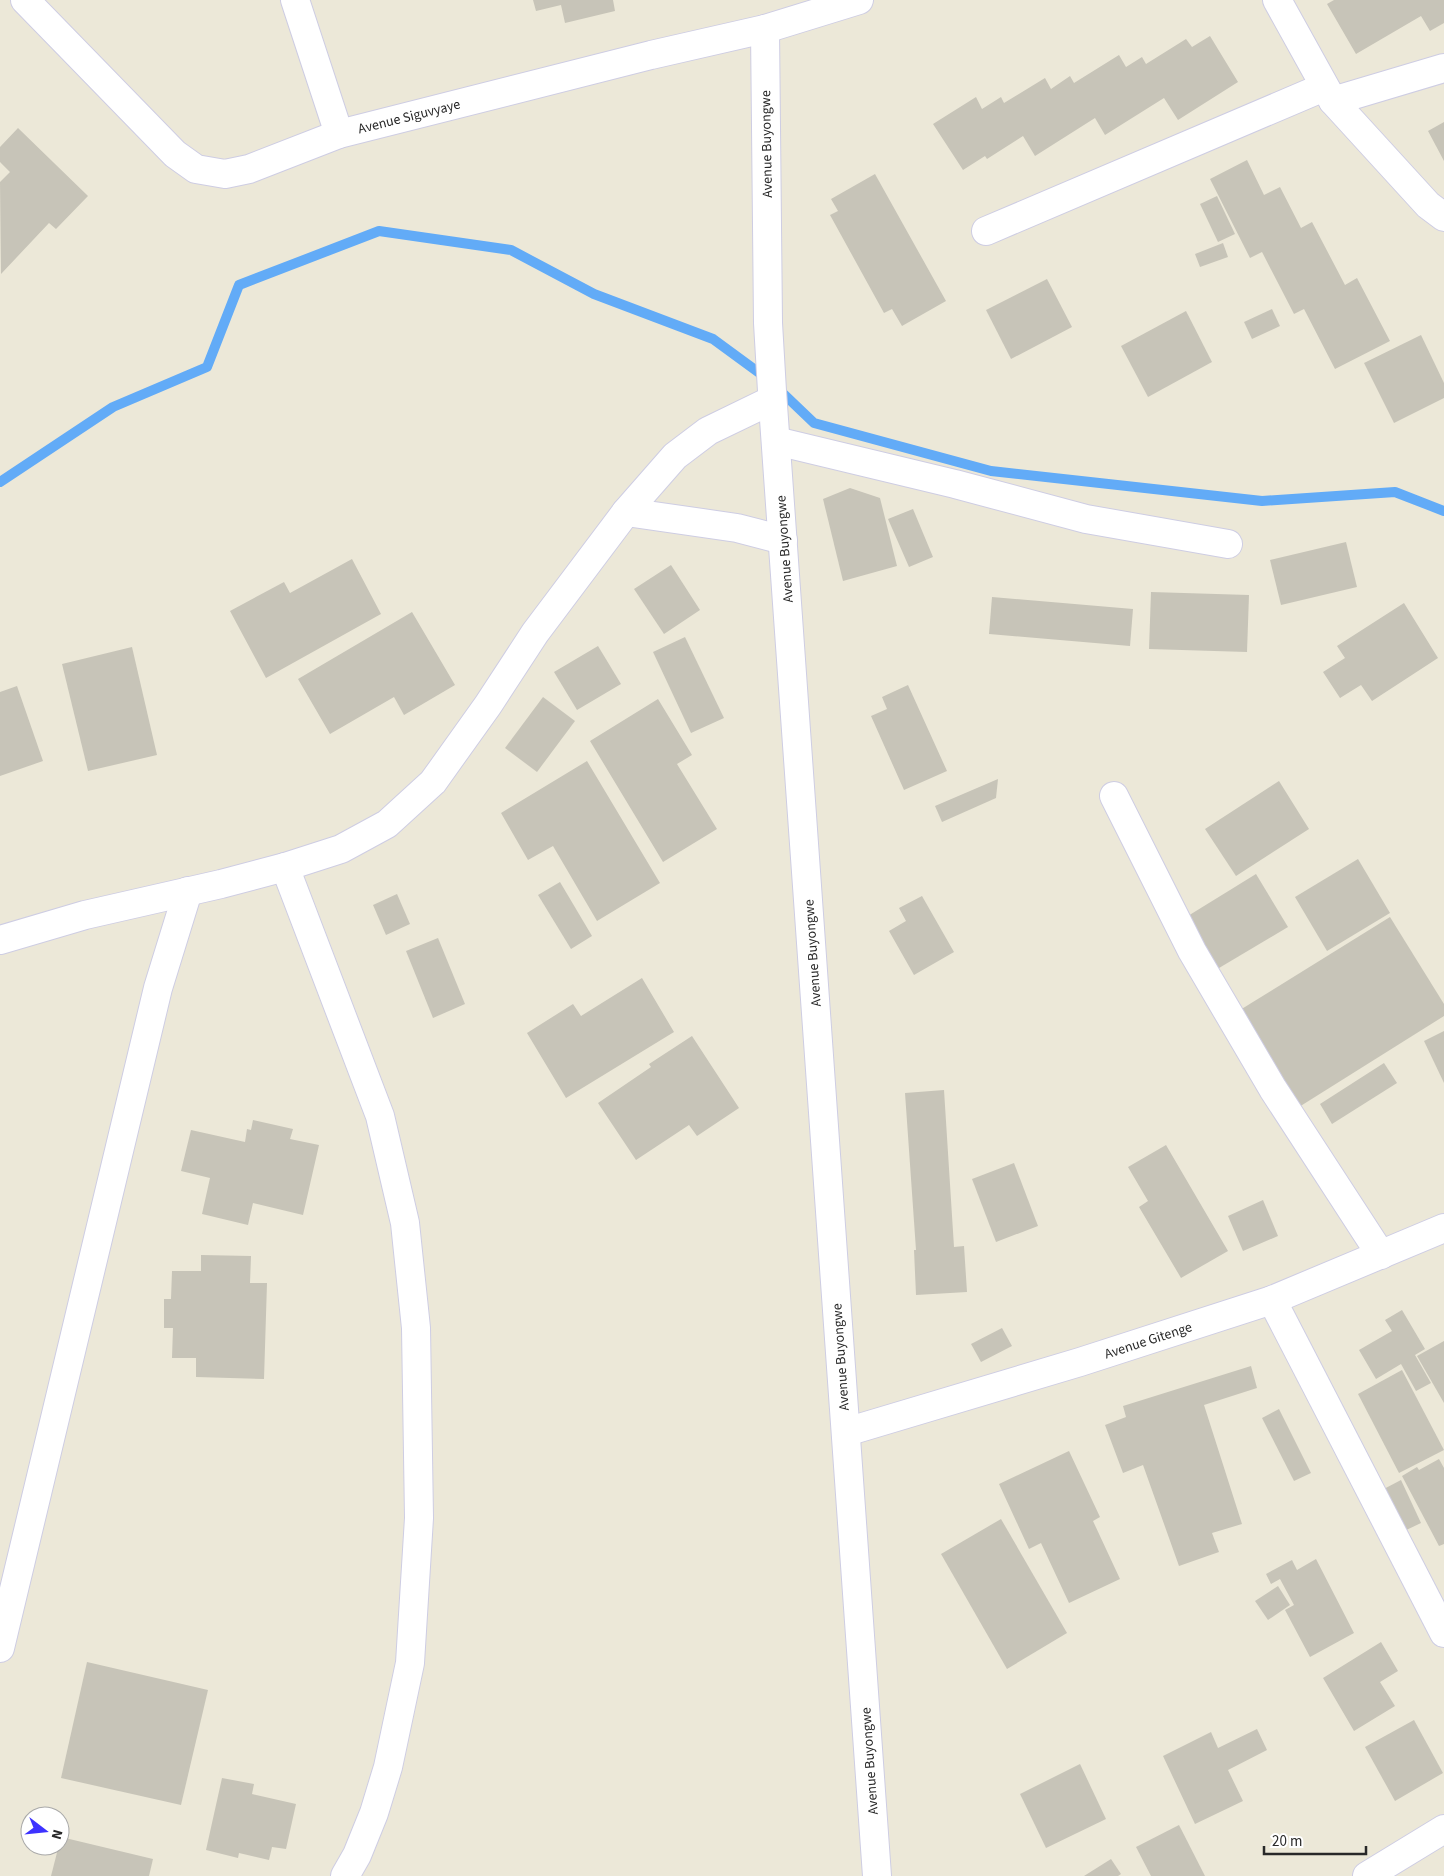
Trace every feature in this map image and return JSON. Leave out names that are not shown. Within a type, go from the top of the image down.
[{"type":"street","name":"Avenue Siguvyaye","points":[[25,0],[175,154],[196,169],[225,174],[249,169],[338,134],[651,55],[765,29],[859,0]]},
{"type":"street","points":[[295,0],[338,134]]},
{"type":"street","points":[[1278,0],[1328,94],[1428,205],[1444,217]]},
{"type":"street","name":"Avenue Buyongwe","points":[[765,29],[768,323],[772,395],[877,1876]]},
{"type":"street","points":[[986,231],[1328,94],[1444,68]]},
{"type":"street","points":[[0,940],[85,915],[285,867],[341,848],[387,824],[433,782],[535,634],[626,512],[675,456],[708,431],[772,395]]},
{"type":"street","points":[[776,441],[955,484],[1086,519],[1228,544]]},
{"type":"street","points":[[626,512],[729,526],[783,540]]},
{"type":"street","points":[[1114,796],[1192,951],[1273,1089],[1382,1255]]},
{"type":"street","points":[[285,867],[380,1116],[405,1224],[416,1328],[419,1518],[410,1663],[388,1767],[374,1813],[357,1855],[345,1876]]},
{"type":"street","points":[[0,1648],[158,988],[188,891]]},
{"type":"street","name":"Avenue Gitenge","points":[[846,1432],[1080,1362],[1272,1300],[1444,1228]]},
{"type":"street","points":[[1272,1300],[1444,1633]]},
{"type":"street","points":[[1366,1876],[1444,1829]]},
{"type":"building","points":[[533,0],[613,0],[615,11],[565,23],[561,5],[536,11]]},
{"type":"building","points":[[1334,0],[1444,0],[1444,23],[1430,31],[1421,16],[1356,54],[1327,4]]},
{"type":"building","points":[[1210,36],[1238,82],[1178,120],[1164,98],[1105,135],[1095,118],[1035,156],[1023,136],[987,159],[985,156],[963,170],[933,124],[976,97],[982,109],[1001,97],[1004,103],[1045,78],[1051,89],[1070,76],[1074,83],[1119,55],[1126,67],[1142,57],[1146,64],[1186,39],[1192,47]]},
{"type":"building","points":[[1444,122],[1444,161],[1428,131]]},
{"type":"building","points":[[18,128],[88,196],[56,229],[49,223],[1,274],[0,182],[10,172],[0,162],[0,147]]},
{"type":"building","points":[[1247,160],[1264,195],[1280,187],[1301,228],[1312,222],[1345,285],[1357,278],[1390,341],[1335,369],[1304,309],[1294,314],[1262,252],[1250,258],[1210,179]]},
{"type":"building","points":[[875,174],[946,301],[902,326],[892,309],[884,313],[830,215],[838,211],[831,199]]},
{"type":"building","points":[[1217,196],[1235,234],[1218,242],[1200,204]]},
{"type":"building","points":[[1223,243],[1228,257],[1200,267],[1195,254]]},
{"type":"building","points":[[1047,279],[1072,327],[1011,359],[986,310]]},
{"type":"building","points":[[1272,309],[1280,326],[1252,339],[1244,322]]},
{"type":"building","points":[[1186,311],[1212,362],[1148,397],[1121,346]]},
{"type":"building","points":[[1421,335],[1444,383],[1444,398],[1394,423],[1364,363]]},
{"type":"building","points":[[850,488],[880,498],[897,566],[843,581],[823,499]]},
{"type":"building","points":[[913,509],[933,557],[909,567],[888,519]]},
{"type":"building","points":[[1346,542],[1357,587],[1281,605],[1270,560]]},
{"type":"building","points":[[352,559],[381,614],[266,678],[230,611],[284,582],[290,593]]},
{"type":"building","points":[[671,565],[700,610],[664,634],[634,589]]},
{"type":"building","points":[[1151,592],[1249,595],[1247,652],[1149,649]]},
{"type":"building","points":[[992,597],[1133,609],[1130,646],[989,634]]},
{"type":"building","points":[[1404,603],[1438,658],[1372,701],[1361,685],[1340,698],[1323,672],[1345,658],[1337,646]]},
{"type":"building","points":[[412,612],[455,685],[404,715],[394,697],[330,734],[298,679]]},
{"type":"building","points":[[685,637],[724,718],[691,733],[653,652]]},
{"type":"building","points":[[598,646],[621,684],[577,710],[554,672]]},
{"type":"building","points":[[132,647],[157,755],[88,771],[62,664]]},
{"type":"building","points":[[908,685],[947,771],[904,790],[871,716],[887,709],[882,697]]},
{"type":"building","points":[[17,686],[43,761],[0,776],[0,692]]},
{"type":"building","points":[[543,697],[575,721],[537,772],[505,748]]},
{"type":"building","points":[[658,699],[692,755],[677,764],[717,829],[663,862],[590,741]]},
{"type":"building","points":[[587,761],[660,883],[597,921],[553,846],[528,860],[501,813]]},
{"type":"building","points":[[998,779],[996,798],[942,822],[935,806]]},
{"type":"building","points":[[1279,781],[1309,829],[1236,876],[1205,829]]},
{"type":"building","points":[[1358,859],[1390,913],[1327,951],[1295,897]]},
{"type":"building","points":[[1256,874],[1288,927],[1214,971],[1183,919]]},
{"type":"building","points":[[560,882],[592,936],[571,949],[538,895]]},
{"type":"building","points":[[397,894],[410,924],[386,935],[373,905]]},
{"type":"building","points":[[922,896],[954,952],[914,975],[889,931],[906,921],[899,908]]},
{"type":"building","points":[[1390,917],[1444,1004],[1444,1016],[1299,1107],[1240,1010]]},
{"type":"building","points":[[438,938],[465,1004],[433,1018],[406,951]]},
{"type":"building","points":[[642,978],[674,1032],[566,1098],[527,1033],[573,1004],[581,1016]]},
{"type":"building","points":[[1444,1031],[1444,1083],[1424,1041]]},
{"type":"building","points":[[692,1036],[739,1108],[697,1136],[689,1125],[636,1160],[598,1103],[651,1067],[649,1064]]},
{"type":"building","points":[[1384,1063],[1397,1083],[1332,1124],[1320,1104]]},
{"type":"building","points":[[944,1090],[954,1247],[964,1246],[967,1292],[916,1295],[914,1250],[916,1250],[905,1093]]},
{"type":"building","points":[[253,1120],[293,1129],[290,1139],[319,1145],[303,1215],[253,1203],[248,1225],[202,1214],[210,1178],[181,1171],[191,1130],[245,1142],[247,1129],[251,1130]]},
{"type":"building","points":[[1166,1145],[1228,1251],[1181,1278],[1139,1207],[1148,1201],[1128,1167]]},
{"type":"building","points":[[1014,1163],[1038,1226],[996,1242],[972,1179]]},
{"type":"building","points":[[1263,1200],[1278,1236],[1243,1251],[1228,1216]]},
{"type":"building","points":[[201,1255],[251,1256],[250,1283],[267,1283],[264,1379],[196,1377],[196,1358],[172,1358],[173,1328],[164,1328],[164,1299],[171,1299],[172,1271],[201,1271]]},
{"type":"building","points":[[1402,1310],[1425,1349],[1415,1355],[1431,1383],[1416,1391],[1401,1364],[1376,1379],[1359,1350],[1392,1331],[1385,1320]]},
{"type":"building","points":[[1002,1328],[1012,1346],[981,1362],[971,1344]]},
{"type":"building","points":[[1444,1341],[1444,1403],[1417,1356]]},
{"type":"building","points":[[1251,1366],[1257,1388],[1204,1405],[1242,1524],[1212,1533],[1219,1552],[1179,1566],[1143,1465],[1123,1473],[1105,1425],[1126,1417],[1123,1406]]},
{"type":"building","points":[[1402,1370],[1444,1450],[1399,1473],[1358,1394]]},
{"type":"building","points":[[1279,1409],[1311,1473],[1294,1481],[1262,1418]]},
{"type":"building","points":[[1069,1451],[1100,1517],[1093,1521],[1120,1579],[1069,1603],[1041,1543],[1029,1549],[999,1484]]},
{"type":"building","points":[[1439,1459],[1444,1468],[1444,1544],[1439,1546],[1402,1476],[1417,1467],[1419,1470]]},
{"type":"building","points":[[1401,1480],[1421,1523],[1400,1533],[1380,1491]]},
{"type":"building","points":[[1001,1519],[1067,1633],[1007,1669],[941,1554]]},
{"type":"building","points":[[1316,1559],[1354,1633],[1310,1657],[1285,1610],[1294,1605],[1280,1579],[1271,1584],[1266,1574],[1292,1560],[1297,1570]]},
{"type":"building","points":[[1278,1586],[1290,1605],[1268,1620],[1255,1601]]},
{"type":"building","points":[[1381,1642],[1398,1671],[1380,1682],[1395,1706],[1354,1731],[1323,1678]]},
{"type":"building","points":[[87,1662],[208,1690],[181,1805],[61,1778]]},
{"type":"building","points":[[1414,1720],[1443,1773],[1395,1801],[1365,1747]]},
{"type":"building","points":[[1257,1729],[1267,1750],[1228,1770],[1243,1801],[1195,1824],[1163,1756],[1211,1732],[1218,1748]]},
{"type":"building","points":[[1080,1764],[1106,1819],[1046,1848],[1020,1794]]},
{"type":"building","points":[[222,1778],[254,1784],[252,1794],[296,1804],[286,1849],[272,1847],[269,1860],[239,1853],[238,1858],[206,1850]]},
{"type":"building","points":[[1179,1825],[1205,1876],[1151,1876],[1136,1847]]},
{"type":"building","points":[[70,1839],[153,1859],[149,1876],[51,1876],[56,1856],[70,1856]]},
{"type":"building","points":[[1111,1859],[1121,1874],[1118,1876],[1084,1876]]},
{"type":"waterway","points":[[0,482],[113,407],[207,367],[239,285],[379,231],[511,250],[594,294],[713,339],[769,380],[814,423],[991,471],[1262,501],[1395,492],[1444,511]]}]
